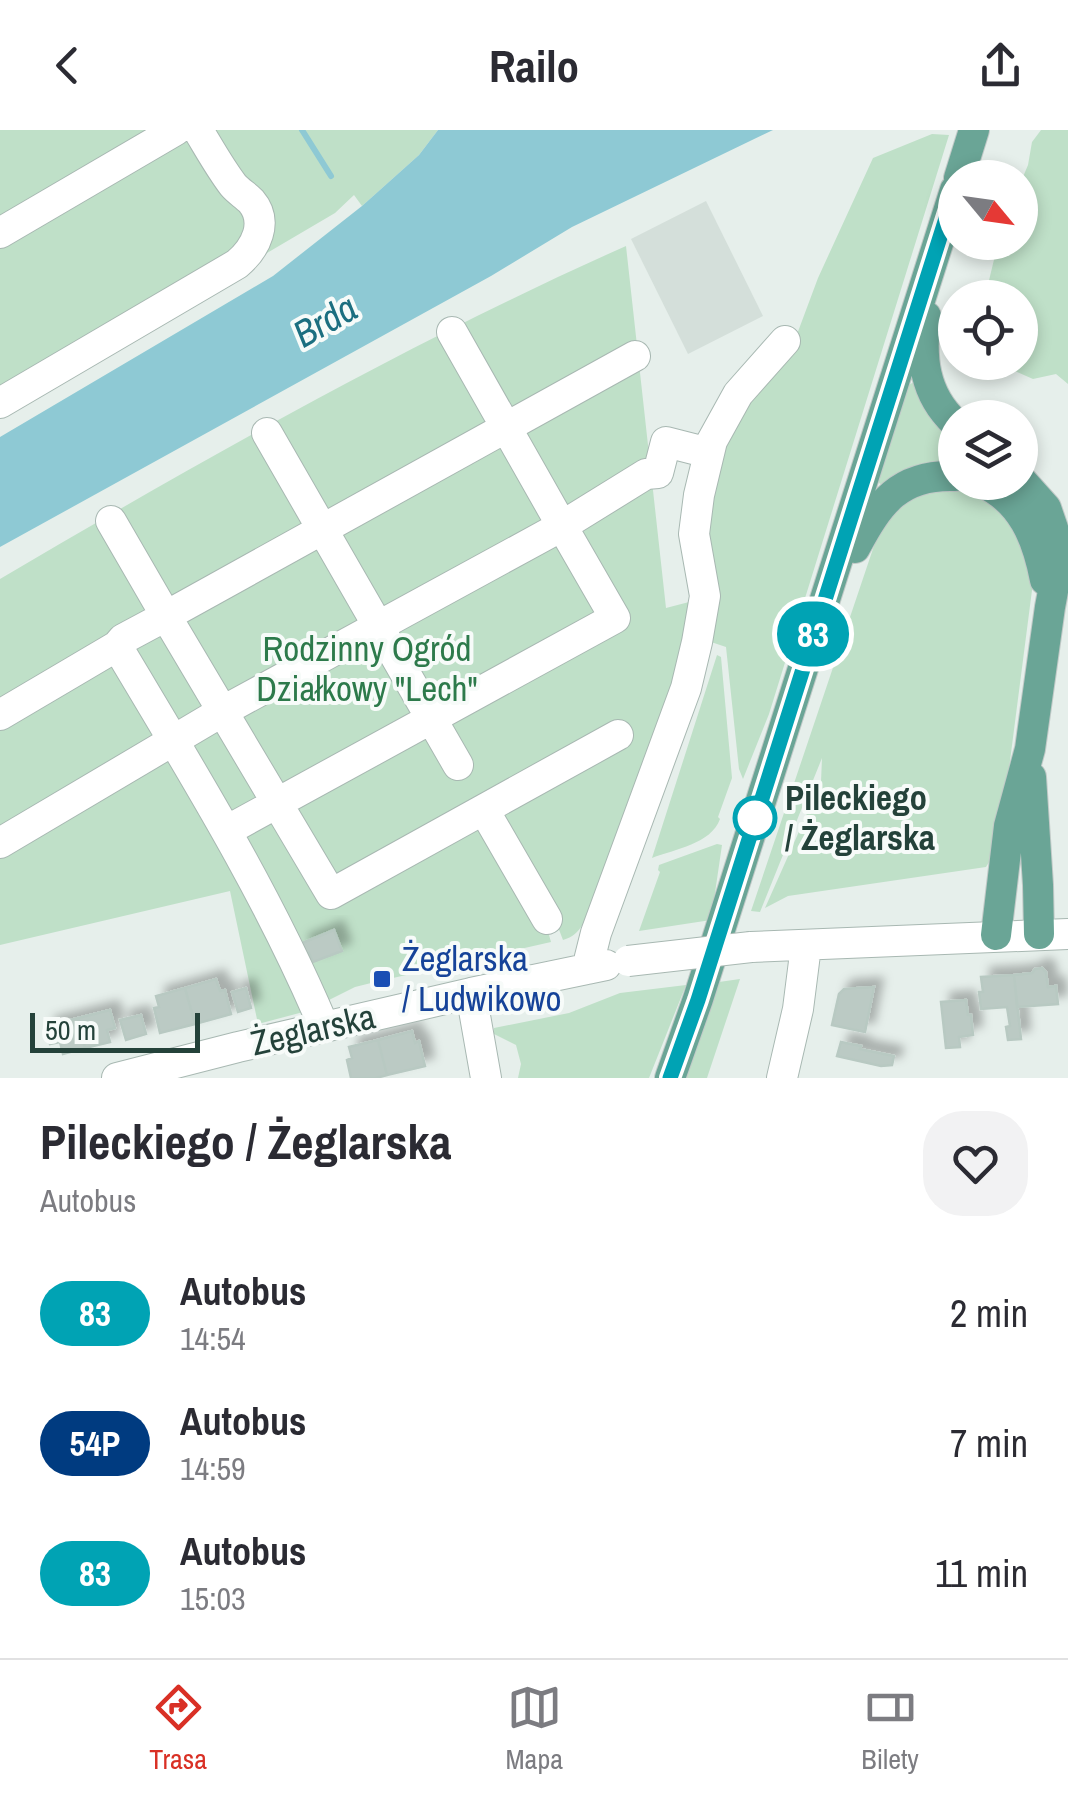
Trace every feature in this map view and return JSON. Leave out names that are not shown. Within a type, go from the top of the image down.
[{"type":"main road","points":[[965,160],[974,130]]},
{"type":"main road","points":[[670,1078],[938,242]]},
{"type":"main road","points":[[934,254],[922,343],[924,370],[938,404]]},
{"type":"main road","points":[[820,612],[878,508],[895,491],[912,482],[938,477]]},
{"type":"main road","points":[[996,935],[1008,826],[1030,749],[1058,570],[1056,536],[1046,508],[1038,499]]},
{"type":"main road","points":[[1009,500],[1033,535],[1050,607]]},
{"type":"main road","points":[[1030,749],[1038,885],[1053,934]]},
{"type":"street","points":[[0,233],[176,130]]},
{"type":"street","points":[[0,403],[237,264],[251,249],[260,216],[248,198],[233,186],[198,130]]},
{"type":"street","points":[[228,830],[615,618],[452,332]]},
{"type":"street","points":[[587,968],[596,933],[686,688],[697,642],[705,596],[694,534],[712,441],[738,394],[784,341]]},
{"type":"street","points":[[0,715],[117,646],[122,639],[635,356]]},
{"type":"street","points":[[267,434],[458,764]]},
{"type":"street","points":[[0,844],[224,711],[562,526],[646,474],[658,472],[666,442],[709,453]]},
{"type":"street","points":[[111,521],[332,894],[618,736]]},
{"type":"street","points":[[117,646],[228,830],[281,932],[324,1028]]},
{"type":"street","points":[[484,810],[548,919]]},
{"type":"street","points":[[782,1078],[798,1008],[806,946],[1053,934]]},
{"type":"street","name":"Żeglarska","points":[[117,1078],[587,968],[751,947],[806,946]]},
{"type":"street","points":[[471,993],[486,1078]]},
{"type":"shaded area","points":[[706,201],[763,316],[688,354],[631,239]]},
{"type":"green space","points":[[0,130],[438,130],[419,155],[362,206],[354,195],[335,213],[0,410]]},
{"type":"green space","points":[[1041,130],[1068,130],[1068,384],[1056,374],[1038,378],[1038,280],[989,280],[994,260],[1038,260],[1038,160],[1029,160],[1032,142]]},
{"type":"green space","points":[[932,134],[949,135],[938,160],[938,170],[769,714],[743,779],[726,647],[708,641],[704,543],[718,461],[740,412],[790,353],[818,278],[873,158]]},
{"type":"green space","name":"Rodzinny Ogród Działkowy \"Lech\"","points":[[626,246],[666,608],[689,602],[679,672],[577,932],[563,940],[558,927],[551,930],[551,942],[393,978],[392,974],[378,977],[379,981],[355,987],[307,1011],[258,1024],[230,891],[0,945],[0,579],[308,404],[466,322]]},
{"type":"green space","points":[[915,384],[938,414],[938,470],[880,484],[878,481],[909,385]]},
{"type":"green space","points":[[938,490],[938,500],[1004,501],[1035,567],[999,846],[986,867],[788,896],[765,908],[821,782],[822,758],[760,912],[751,911],[879,531],[912,493]]},
{"type":"green space","points":[[717,655],[721,657],[732,778],[720,819],[701,840],[652,858]]},
{"type":"green space","points":[[722,845],[711,920],[639,931],[659,865]]},
{"type":"green space","points":[[740,979],[707,1078],[686,1078],[719,982]]},
{"type":"green space","points":[[686,985],[649,1078],[518,1078],[521,1064],[516,1045],[494,1034],[494,1028],[569,1013],[620,993]]},
{"type":"water","name":"Brda","points":[[438,130],[773,130],[572,227],[491,276],[0,547],[0,437],[273,276],[362,206],[419,155]]},
{"type":"building","points":[[334,930],[342,951],[313,962],[309,953],[304,955],[300,944]]},
{"type":"building","points":[[1042,968],[1048,987],[1056,986],[1058,1004],[1017,1007],[1014,975]]},
{"type":"building","points":[[1014,975],[1021,1039],[1008,1040],[1007,1007],[981,1009],[979,992],[983,992],[981,977]]},
{"type":"building","points":[[216,979],[220,991],[225,990],[231,1014],[195,1024],[185,988]]},
{"type":"building","points":[[874,987],[865,1032],[832,1025],[839,994],[844,989]]},
{"type":"building","points":[[185,988],[195,1024],[160,1033],[154,1008],[159,1007],[156,996]]},
{"type":"building","points":[[246,988],[251,1008],[238,1012],[232,992]]},
{"type":"building","points":[[966,1000],[973,1035],[959,1037],[960,1047],[946,1048],[941,1002]]},
{"type":"building","points":[[110,1010],[115,1028],[107,1030],[110,1042],[85,1048],[78,1018]]},
{"type":"building","points":[[141,1015],[146,1034],[126,1040],[120,1020]]},
{"type":"building","points":[[78,1018],[85,1048],[63,1054],[60,1042],[50,1044],[46,1026]]},
{"type":"building","points":[[412,1031],[415,1043],[419,1041],[425,1066],[387,1075],[378,1040]]},
{"type":"building","points":[[378,1040],[387,1075],[351,1078],[349,1047]]},
{"type":"building","points":[[841,1042],[894,1056],[892,1065],[837,1056]]},
{"type":"waterway","points":[[302,130],[331,176]]},
{"type":"bus line","name":"83","points":[[670,1078],[938,243]]},
{"type":"place","name":"Pileckiego / Żeglarska","points":[[755,818]]},
{"type":"place","name":"Żeglarska / Ludwikowo","points":[[382,979]]}]
